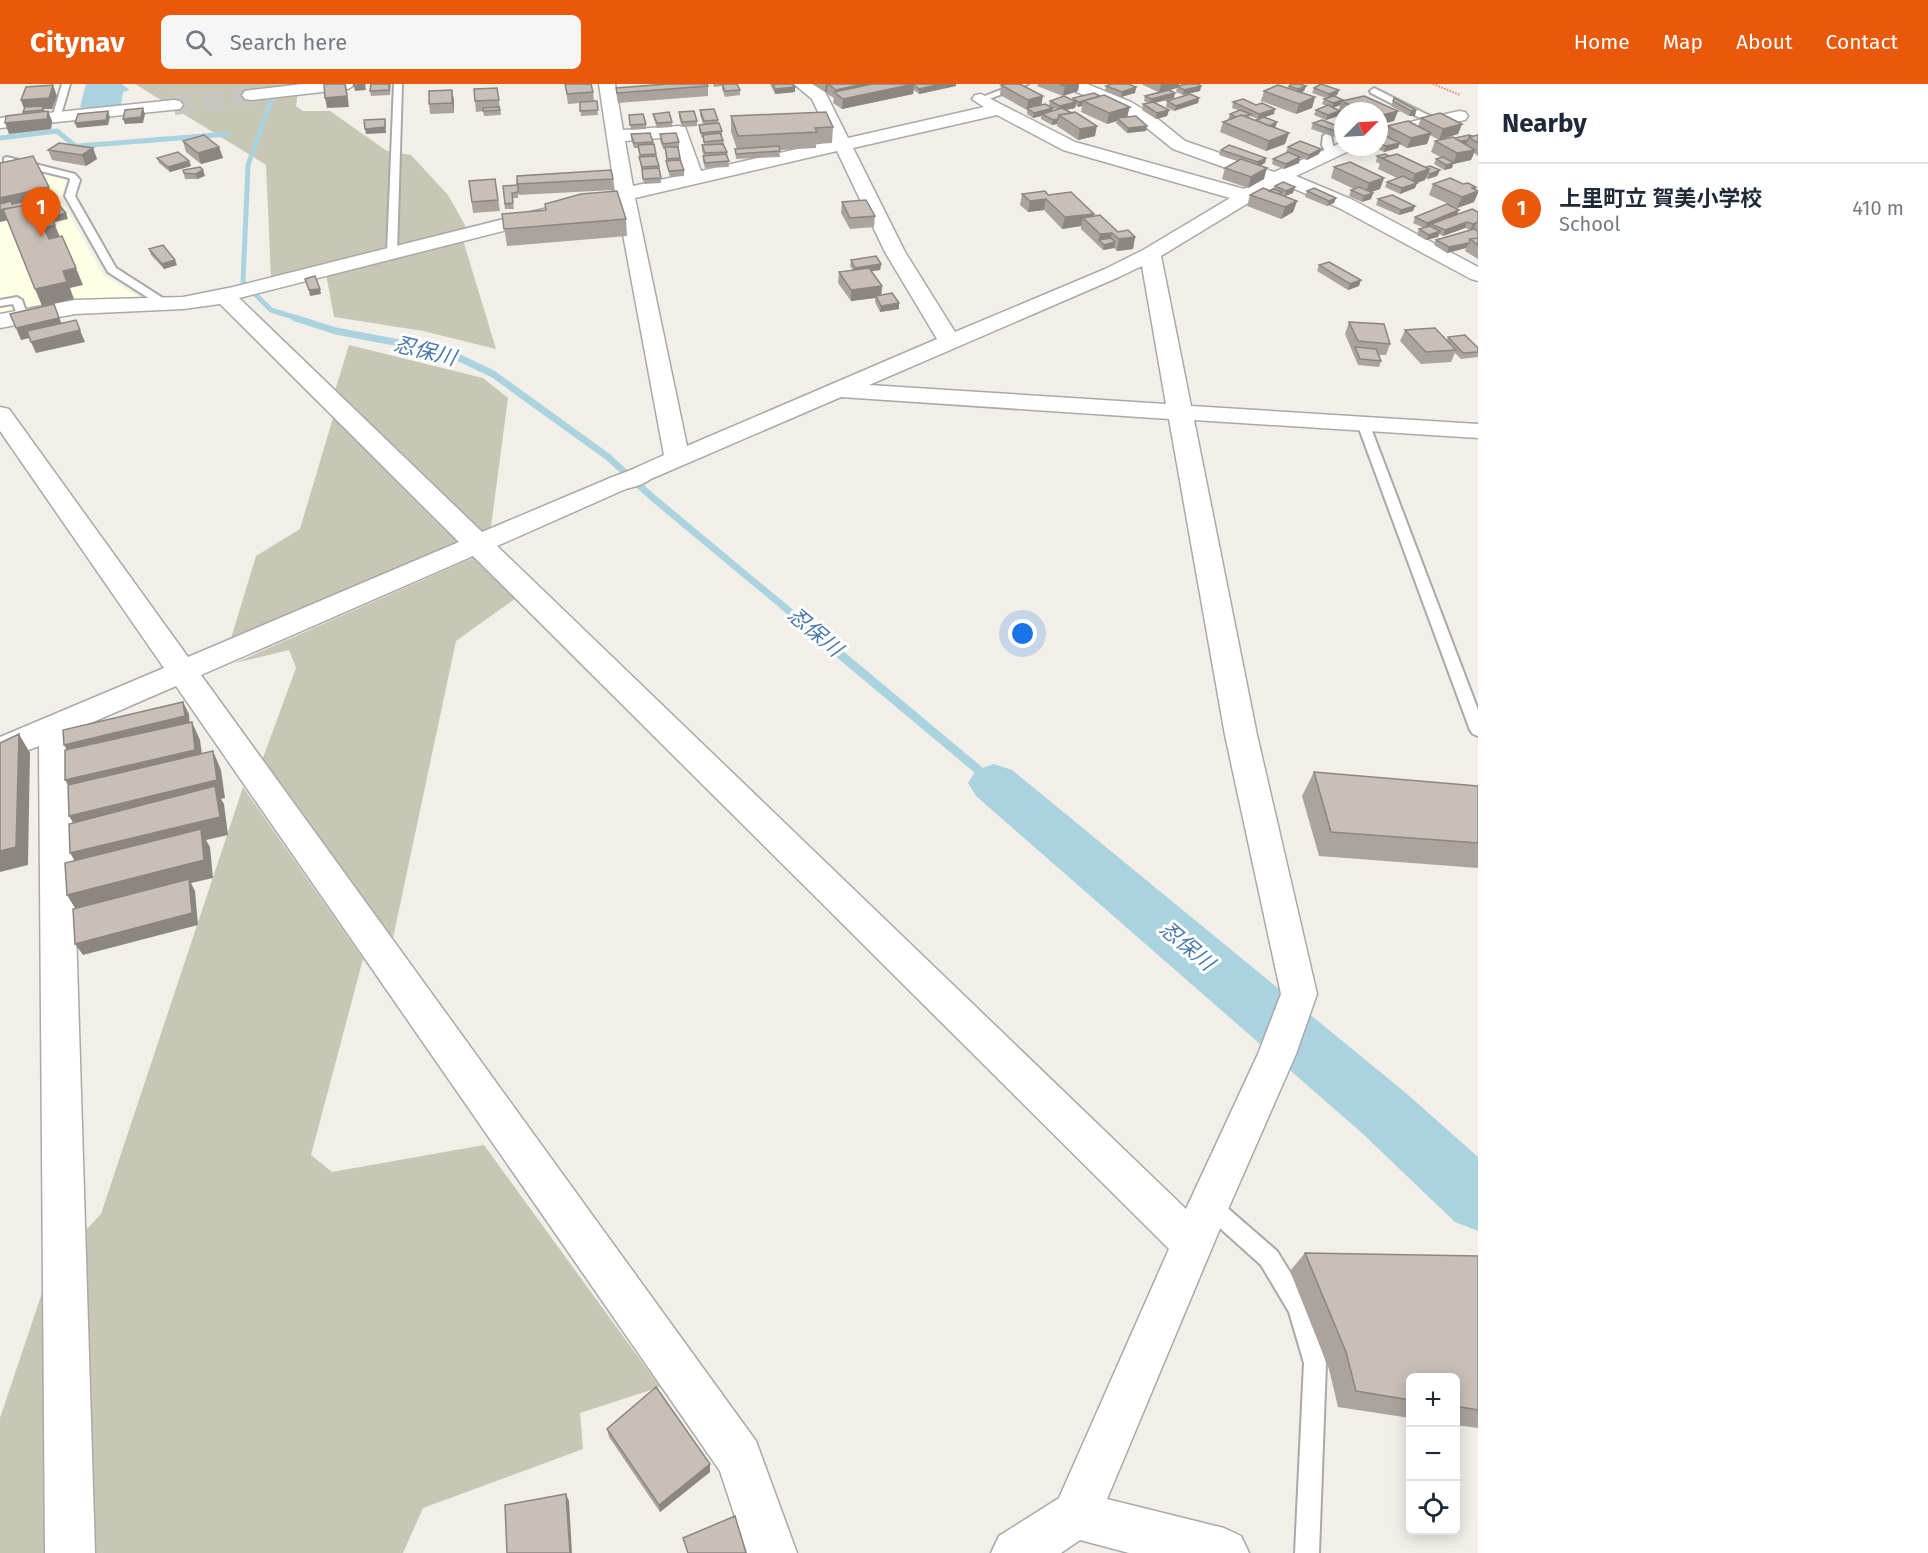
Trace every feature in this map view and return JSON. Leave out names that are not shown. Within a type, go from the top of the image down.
[{"type":"street","points":[[251,95],[348,84]]},
{"type":"street","points":[[607,84],[625,195],[677,458]]},
{"type":"street","points":[[802,84],[819,96],[895,252],[951,342]]},
{"type":"street","points":[[1073,84],[1125,106],[1148,120],[1179,145],[1278,177],[1346,204],[1478,275]]},
{"type":"street","points":[[981,99],[1069,146],[1246,196]]},
{"type":"street","points":[[0,123],[174,105]]},
{"type":"street","points":[[0,321],[75,308],[165,304],[227,294],[625,195],[999,110]]},
{"type":"street","points":[[1388,132],[1459,116]]},
{"type":"street","points":[[615,136],[679,131],[694,179]]},
{"type":"street","points":[[0,750],[1112,273],[1150,254],[1333,145]]},
{"type":"street","points":[[1016,1553],[1076,1515],[1209,1205],[1277,1054],[1299,994],[1241,735],[1150,254]]},
{"type":"street","points":[[227,294],[228,299],[1192,1244]]},
{"type":"street","points":[[837,391],[1478,430]]},
{"type":"street","points":[[0,414],[739,1458],[772,1553]]},
{"type":"street","points":[[54,727],[70,1553]]},
{"type":"street","points":[[1076,1515],[1224,1553]]},
{"type":"lane","points":[[56,118],[66,84]]},
{"type":"lane","points":[[392,252],[398,84]]},
{"type":"lane","points":[[981,99],[1024,84]]},
{"type":"lane","points":[[1374,91],[1434,122]]},
{"type":"lane","points":[[7,160],[72,176],[75,180],[70,196],[112,270],[165,304]]},
{"type":"lane","points":[[0,303],[17,300],[23,316]]},
{"type":"lane","points":[[1363,423],[1478,730]]},
{"type":"lane","points":[[1209,1205],[1269,1258],[1299,1308],[1315,1363],[1307,1553]]},
{"type":"path","points":[[1433,84],[1468,99]]},
{"type":"shaded area","points":[[135,84],[293,84],[298,92],[296,106],[303,111],[330,111],[387,151],[411,155],[448,195],[467,229],[271,277],[266,165]]},
{"type":"shaded area","points":[[0,162],[60,175],[66,180],[61,199],[103,275],[146,301],[0,317]]},
{"type":"shaded area","points":[[463,240],[496,349],[423,331],[334,317],[326,274]]},
{"type":"shaded area","points":[[349,345],[483,378],[508,398],[490,534],[479,536],[334,394]]},
{"type":"shaded area","points":[[333,418],[459,541],[458,547],[229,645],[256,556],[300,529]]},
{"type":"shaded area","points":[[477,556],[516,598],[456,641],[393,938],[260,766],[296,668],[289,650],[235,663]]},
{"type":"shaded area","points":[[243,787],[363,959],[311,1155],[332,1172],[484,1145],[660,1387],[580,1413],[583,1449],[423,1508],[403,1553],[94,1553],[85,1231],[101,1214]]},
{"type":"shaded area","points":[[43,1290],[50,1553],[0,1553],[0,1418]]},
{"type":"water","points":[[86,84],[122,84],[130,90],[123,92],[121,105],[83,108],[80,107]]},
{"type":"building","points":[[324,84],[345,84],[347,96],[325,98]]},
{"type":"building","points":[[371,84],[389,84],[389,90],[370,91]]},
{"type":"building","points":[[565,84],[591,84],[593,92],[567,94]]},
{"type":"building","points":[[707,84],[708,86],[617,93],[616,88]]},
{"type":"building","points":[[722,84],[737,84],[740,90],[725,91]]},
{"type":"building","points":[[773,84],[792,84],[795,87],[775,89]]},
{"type":"building","points":[[828,84],[863,84],[836,90]]},
{"type":"building","points":[[872,84],[914,84],[843,99],[834,92]]},
{"type":"building","points":[[941,84],[919,89],[914,85]]},
{"type":"building","points":[[1020,84],[1043,96],[1028,100],[1001,85]]},
{"type":"building","points":[[1128,84],[1136,87],[1122,92],[1106,86]]},
{"type":"building","points":[[1187,84],[1201,86],[1184,90],[1177,86]]},
{"type":"building","points":[[1292,84],[1306,86],[1298,89],[1289,86]]},
{"type":"building","points":[[1321,84],[1339,90],[1329,94],[1314,88]]},
{"type":"building","points":[[53,85],[49,98],[21,100],[26,87]]},
{"type":"building","points":[[1278,85],[1315,97],[1299,104],[1264,91]]},
{"type":"building","points":[[497,88],[499,100],[475,101],[474,89]]},
{"type":"building","points":[[452,90],[452,103],[429,104],[429,91]]},
{"type":"building","points":[[1169,90],[1175,93],[1151,99],[1145,96]]},
{"type":"building","points":[[1094,93],[1100,96],[1079,102],[1073,98]]},
{"type":"building","points":[[1190,94],[1199,98],[1176,106],[1167,101]]},
{"type":"building","points":[[1104,95],[1130,107],[1109,113],[1083,101]]},
{"type":"building","points":[[1064,96],[1076,102],[1060,106],[1050,101]]},
{"type":"building","points":[[1334,96],[1343,100],[1333,103],[1324,99]]},
{"type":"building","points":[[1364,96],[1378,102],[1344,102],[1342,101]]},
{"type":"building","points":[[1394,98],[1416,110],[1411,111],[1393,101]]},
{"type":"building","points":[[1243,99],[1256,105],[1262,103],[1275,109],[1259,114],[1233,102]]},
{"type":"building","points":[[597,101],[598,110],[580,111],[580,102]]},
{"type":"building","points":[[1153,102],[1169,110],[1157,113],[1143,104]]},
{"type":"building","points":[[1045,104],[1053,108],[1034,113],[1027,108]]},
{"type":"building","points":[[1328,105],[1334,108],[1334,113],[1328,115],[1316,110]]},
{"type":"building","points":[[43,106],[42,110],[23,112],[25,107]]},
{"type":"building","points":[[499,107],[500,110],[483,111],[483,108]]},
{"type":"building","points":[[1388,107],[1398,111],[1388,114]]},
{"type":"building","points":[[143,108],[141,117],[123,119],[125,110]]},
{"type":"building","points":[[1062,108],[1072,113],[1059,115],[1058,119],[1053,120],[1042,114]]},
{"type":"building","points":[[714,109],[718,120],[704,121],[700,110]]},
{"type":"building","points":[[1240,110],[1251,114],[1236,117],[1230,114]]},
{"type":"building","points":[[48,111],[47,119],[5,123],[6,116]]},
{"type":"building","points":[[108,111],[106,120],[75,123],[78,114]]},
{"type":"building","points":[[694,111],[697,121],[682,122],[679,112]]},
{"type":"building","points":[[669,112],[672,122],[657,123],[653,114]]},
{"type":"building","points":[[826,112],[833,127],[815,128],[817,132],[738,136],[731,116]]},
{"type":"building","points":[[1075,112],[1097,126],[1080,129],[1059,115]]},
{"type":"building","points":[[1440,113],[1462,124],[1443,129],[1421,118]]},
{"type":"building","points":[[643,114],[646,124],[630,125],[629,115]]},
{"type":"building","points":[[1241,115],[1289,133],[1269,141],[1223,122]]},
{"type":"building","points":[[1136,116],[1147,126],[1128,128],[1117,118]]},
{"type":"building","points":[[1264,117],[1277,122],[1269,126],[1256,120]]},
{"type":"building","points":[[385,119],[385,127],[365,129],[364,120]]},
{"type":"building","points":[[1322,120],[1334,125],[1334,131],[1313,123]]},
{"type":"building","points":[[1408,121],[1431,133],[1411,138],[1388,126]]},
{"type":"building","points":[[719,123],[722,131],[701,133],[699,125]]},
{"type":"building","points":[[650,133],[653,142],[634,143],[631,134]]},
{"type":"building","points":[[676,133],[679,142],[663,144],[660,134]]},
{"type":"building","points":[[720,133],[723,140],[704,142],[703,135]]},
{"type":"building","points":[[204,135],[219,147],[198,153],[183,141]]},
{"type":"building","points":[[1478,135],[1478,143],[1469,137]]},
{"type":"building","points":[[1472,136],[1468,140],[1460,141],[1455,138]]},
{"type":"building","points":[[1388,137],[1400,143],[1388,146]]},
{"type":"building","points":[[1453,137],[1475,150],[1457,153],[1435,141]]},
{"type":"building","points":[[1300,141],[1321,149],[1309,155],[1288,147]]},
{"type":"building","points":[[59,143],[93,148],[82,155],[48,150]]},
{"type":"building","points":[[654,144],[656,154],[640,155],[638,145]]},
{"type":"building","points":[[723,144],[727,152],[705,153],[702,145]]},
{"type":"building","points":[[1229,145],[1266,158],[1258,162],[1221,150]]},
{"type":"building","points":[[779,146],[780,151],[736,154],[735,149]]},
{"type":"building","points":[[665,147],[678,147],[680,158],[667,159]]},
{"type":"building","points":[[178,152],[189,161],[168,167],[157,158]]},
{"type":"building","points":[[1288,152],[1300,157],[1286,164],[1273,159]]},
{"type":"building","points":[[726,154],[729,161],[705,163],[703,156]]},
{"type":"building","points":[[1397,154],[1429,169],[1415,174],[1382,158]]},
{"type":"building","points":[[33,156],[49,187],[0,198],[0,163]]},
{"type":"building","points":[[656,156],[659,166],[642,167],[639,157]]},
{"type":"building","points":[[1443,157],[1454,163],[1446,165],[1436,159]]},
{"type":"building","points":[[1241,159],[1267,168],[1251,177],[1225,168]]},
{"type":"building","points":[[680,160],[684,170],[669,171],[666,161]]},
{"type":"building","points":[[1350,162],[1384,178],[1369,183],[1334,167]]},
{"type":"building","points":[[1430,166],[1440,170],[1430,174],[1426,167]]},
{"type":"building","points":[[200,167],[203,170],[196,174],[184,173],[183,170]]},
{"type":"building","points":[[659,168],[661,178],[643,179],[642,169]]},
{"type":"building","points":[[611,170],[613,179],[517,184],[517,176]]},
{"type":"building","points":[[1403,176],[1417,183],[1402,188],[1387,182]]},
{"type":"building","points":[[1450,178],[1463,184],[1468,183],[1476,187],[1472,188],[1478,191],[1462,197],[1433,184]]},
{"type":"building","points":[[495,179],[498,200],[472,202],[469,181]]},
{"type":"building","points":[[1283,182],[1295,187],[1286,191],[1275,186]]},
{"type":"building","points":[[518,185],[518,192],[512,193],[513,203],[505,204],[503,186]]},
{"type":"building","points":[[1359,187],[1373,193],[1364,196],[1351,190]]},
{"type":"building","points":[[1263,188],[1297,201],[1285,207],[1250,195]]},
{"type":"building","points":[[1314,188],[1336,198],[1329,201],[1307,191]]},
{"type":"building","points":[[1273,189],[1282,192],[1278,194],[1269,191]]},
{"type":"building","points":[[617,191],[626,219],[504,229],[502,214],[546,210],[545,204],[581,194]]},
{"type":"building","points":[[1045,191],[1048,195],[1071,192],[1094,214],[1065,217],[1046,199],[1030,201],[1022,194]]},
{"type":"building","points":[[1392,195],[1415,206],[1401,210],[1378,199]]},
{"type":"building","points":[[29,200],[31,204],[0,210],[0,204]]},
{"type":"building","points":[[866,200],[875,216],[850,218],[842,202]]},
{"type":"building","points":[[55,201],[66,213],[53,217],[42,204]]},
{"type":"building","points":[[32,204],[36,213],[49,210],[55,225],[44,228],[49,239],[62,236],[76,268],[63,271],[67,282],[35,289],[3,209]]},
{"type":"building","points":[[1447,204],[1459,210],[1427,223],[1415,217]]},
{"type":"building","points":[[1472,209],[1478,212],[1478,222],[1473,224],[1467,222],[1445,230],[1431,224]]},
{"type":"building","points":[[1100,215],[1118,232],[1128,230],[1135,237],[1119,239],[1112,233],[1100,234],[1083,218]]},
{"type":"building","points":[[1430,226],[1440,231],[1429,235],[1419,229]]},
{"type":"building","points":[[1474,229],[1478,231],[1478,238],[1470,239],[1469,243],[1449,247],[1436,240]]},
{"type":"building","points":[[1111,238],[1115,242],[1104,245],[1099,240]]},
{"type":"building","points":[[1478,238],[1478,245],[1470,239]]},
{"type":"building","points":[[163,245],[175,260],[162,264],[149,249]]},
{"type":"building","points":[[876,256],[881,264],[855,268],[851,260]]},
{"type":"building","points":[[1329,262],[1361,280],[1350,284],[1319,265]]},
{"type":"building","points":[[869,268],[882,286],[851,290],[839,272]]},
{"type":"building","points":[[315,276],[320,289],[309,290],[305,279]]},
{"type":"building","points":[[892,293],[899,303],[881,306],[876,296]]},
{"type":"building","points":[[54,304],[59,318],[16,328],[10,314]]},
{"type":"building","points":[[76,320],[80,330],[31,342],[27,331]]},
{"type":"building","points":[[1349,322],[1384,324],[1390,344],[1358,341]]},
{"type":"building","points":[[1435,328],[1456,350],[1426,352],[1405,330]]},
{"type":"building","points":[[1465,335],[1478,348],[1478,352],[1463,353],[1448,337]]},
{"type":"building","points":[[1355,347],[1376,349],[1381,361],[1360,359]]},
{"type":"building","points":[[183,702],[185,716],[64,745],[63,730]]},
{"type":"building","points":[[192,722],[195,750],[65,780],[65,750]]},
{"type":"building","points":[[19,734],[16,847],[0,851],[0,743]]},
{"type":"building","points":[[213,751],[217,780],[69,816],[68,785]]},
{"type":"building","points":[[1314,772],[1478,786],[1478,843],[1331,832]]},
{"type":"building","points":[[215,786],[220,817],[70,853],[69,824]]},
{"type":"building","points":[[201,829],[204,860],[67,895],[65,863]]},
{"type":"building","points":[[189,879],[192,913],[75,944],[73,909]]},
{"type":"building","points":[[1305,1253],[1478,1256],[1478,1410],[1460,1407],[1460,1373],[1406,1373],[1406,1399],[1356,1391],[1346,1352]]},
{"type":"building","points":[[656,1387],[710,1464],[659,1505],[607,1429]]},
{"type":"building","points":[[566,1494],[570,1553],[507,1553],[505,1505]]},
{"type":"building","points":[[735,1516],[746,1553],[688,1553],[683,1538]]},
{"type":"waterway","name":"忍保川","points":[[272,98],[248,165],[243,282],[271,310],[300,319]]},
{"type":"waterway","points":[[0,138],[57,131],[75,146],[79,146],[228,134]]},
{"type":"waterway","name":"忍保川","points":[[295,318],[336,331],[447,352],[493,374],[608,457],[652,497],[807,626]]},
{"type":"waterway","name":"忍保川","points":[[805,625],[994,783]]},
{"type":"waterway","name":"忍保川","points":[[994,783],[1385,1114],[1478,1200]]},
{"type":"tunnel","points":[[174,105],[251,95]]},
{"type":"place","name":"上里町立 賀美小学校","points":[[41,237]]}]
